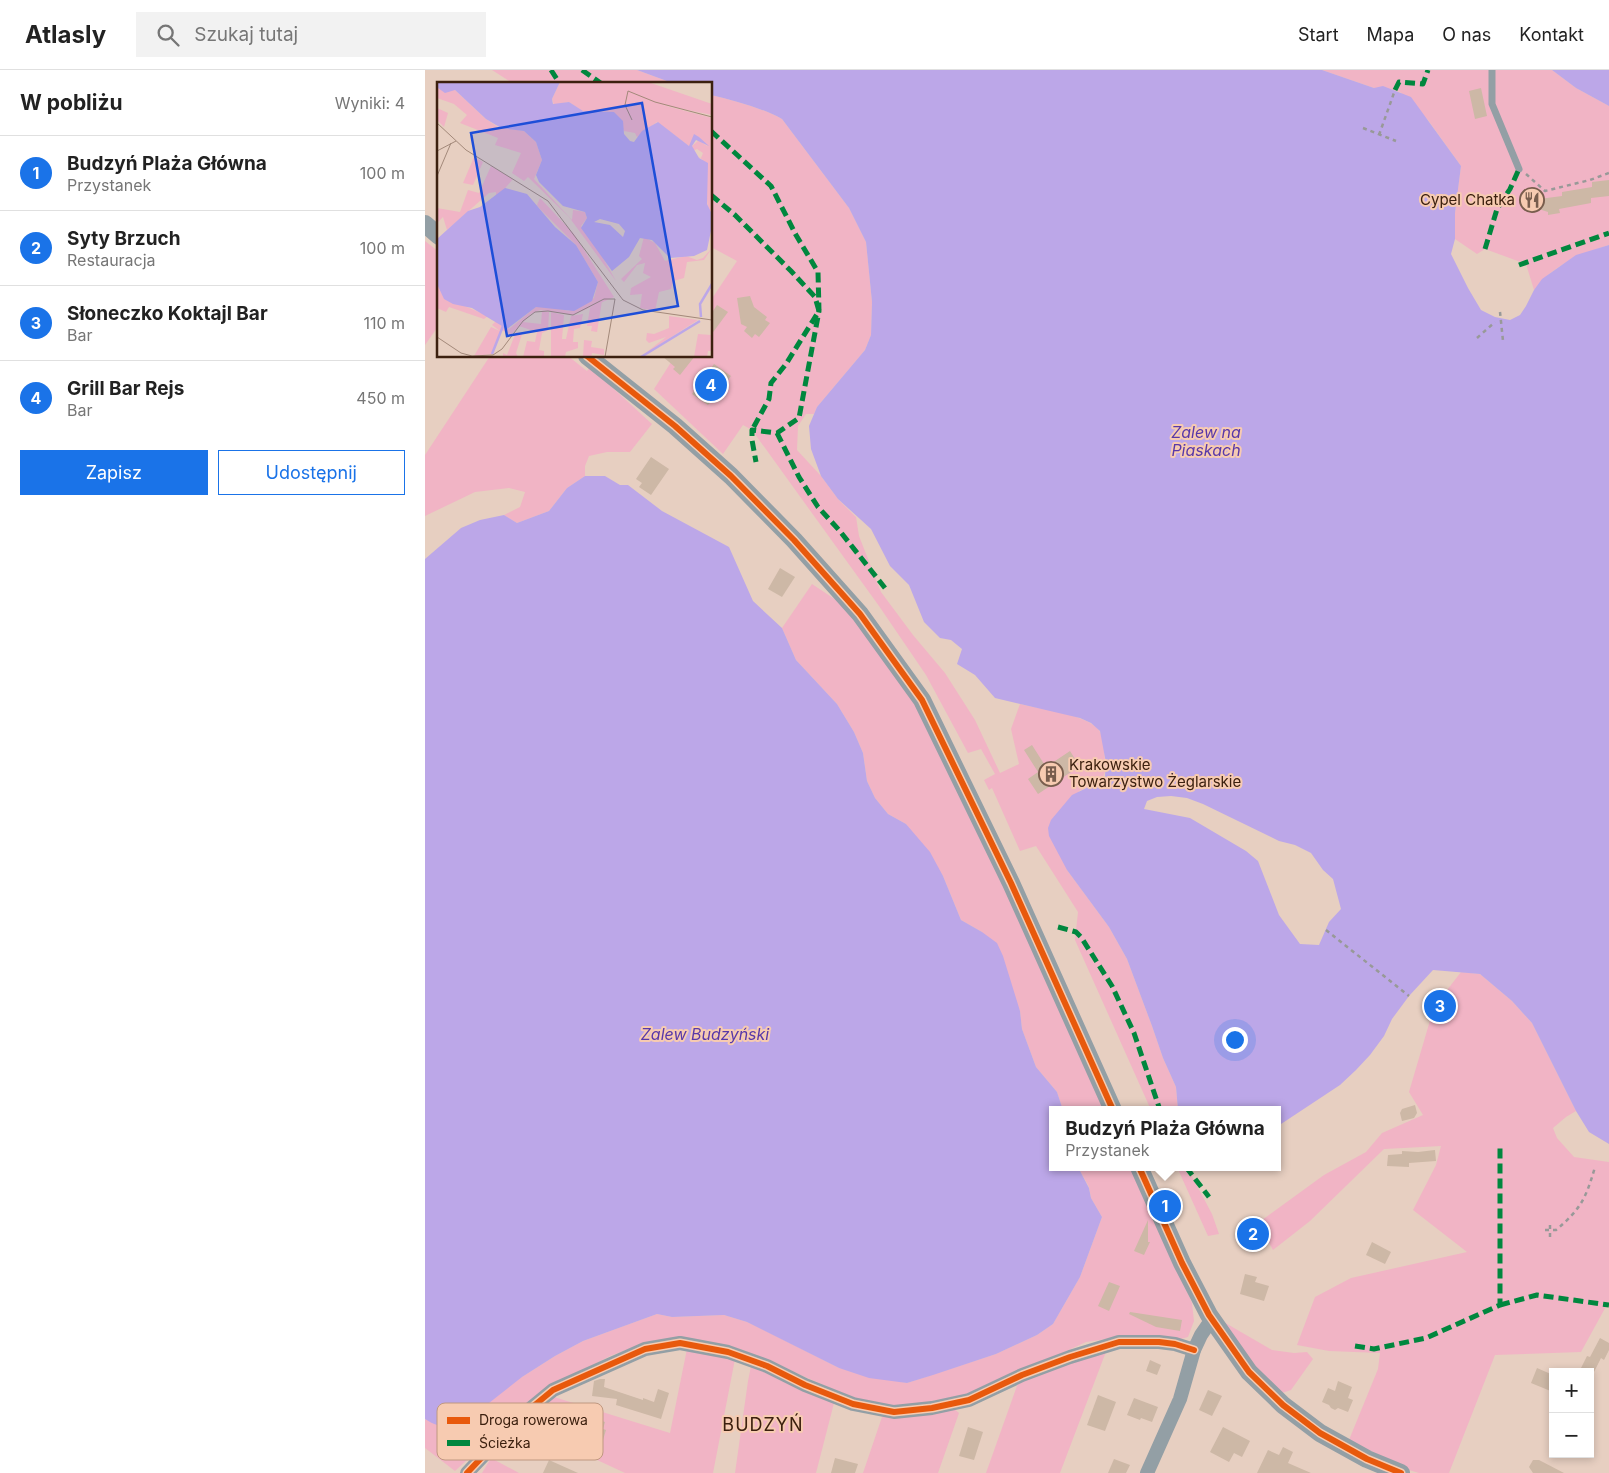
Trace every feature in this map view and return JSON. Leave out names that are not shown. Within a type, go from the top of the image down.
[{"type":"street","points":[[425,224],[437,234]]},
{"type":"street","points":[[590,358],[675,426],[731,476],[794,540],[860,614],[922,700],[1011,883],[1111,1106]]},
{"type":"street","points":[[1141,1171],[1182,1263],[1212,1319],[1249,1372],[1283,1405],[1319,1433],[1367,1459],[1401,1473]]},
{"type":"street","points":[[1147,1473],[1180,1399],[1194,1350],[1212,1319]]},
{"type":"street","points":[[537,1403],[553,1390],[645,1349],[680,1343],[728,1352],[767,1366],[853,1404],[894,1412],[932,1408],[969,1400],[1022,1375],[1119,1342],[1159,1342],[1175,1344],[1194,1350]]},
{"type":"street","points":[[467,1473],[479,1460]]},
{"type":"lane","points":[[1492,70],[1492,104],[1519,169]]},
{"type":"path","points":[[1379,134],[1395,90]]},
{"type":"path","points":[[1363,128],[1396,141]]},
{"type":"path","points":[[1519,169],[1545,191],[1590,180],[1609,173]]},
{"type":"path","points":[[1500,312],[1503,341]]},
{"type":"path","points":[[1477,338],[1495,322]]},
{"type":"path","points":[[1326,930],[1409,996]]},
{"type":"path","points":[[1545,1230],[1557,1230],[1573,1216],[1587,1194],[1595,1167]]},
{"type":"path","points":[[1550,1225],[1550,1238]]},
{"type":"shaded area","points":[[492,70],[637,70],[670,82],[511,82]]},
{"type":"shaded area","points":[[1322,70],[1552,70],[1576,88],[1609,106],[1609,245],[1588,252],[1558,267],[1541,281],[1534,290],[1526,264],[1485,249],[1477,254],[1455,239],[1455,213],[1461,166],[1428,120],[1400,92],[1374,88]]},
{"type":"shaded area","points":[[713,96],[756,108],[782,119],[849,208],[866,242],[872,302],[871,335],[865,350],[817,407],[814,414],[806,414],[798,426],[797,450],[821,476],[838,499],[856,517],[859,536],[881,592],[913,635],[945,673],[975,720],[1000,773],[1019,764],[1011,729],[1020,704],[1074,716],[1093,724],[1101,733],[1105,773],[1099,781],[1079,791],[1067,870],[1109,927],[1127,959],[1163,1058],[1176,1087],[1178,1106],[1149,1106],[1075,940],[1078,912],[1036,846],[1020,851],[992,788],[989,790],[984,780],[995,774],[981,749],[968,753],[926,675],[879,606],[752,430],[743,425],[723,454],[654,389],[674,358],[713,358],[713,297],[737,261],[713,248]]},
{"type":"shaded area","points":[[425,241],[437,250],[437,328],[425,345]]},
{"type":"shaded area","points":[[489,358],[571,358],[587,371],[590,367],[652,424],[630,452],[607,452],[589,456],[585,466],[585,476],[567,488],[549,511],[517,523],[504,515],[520,507],[525,492],[509,488],[475,492],[425,516],[425,455]]},
{"type":"shaded area","points":[[812,584],[845,606],[884,655],[923,717],[997,869],[1104,1106],[1062,1106],[1057,1092],[1036,1067],[1022,1029],[1020,1011],[982,932],[961,920],[943,876],[906,824],[888,814],[875,798],[867,781],[863,753],[854,732],[837,704],[796,660],[782,628]]},
{"type":"shaded area","points":[[1461,972],[1480,974],[1512,1001],[1532,1023],[1576,1111],[1553,1128],[1557,1138],[1574,1157],[1609,1162],[1609,1301],[1581,1352],[1495,1355],[1449,1473],[1419,1473],[1409,1470],[1349,1440],[1378,1369],[1380,1353],[1329,1351],[1297,1345],[1315,1297],[1351,1278],[1467,1252],[1413,1210],[1436,1165],[1441,1146],[1384,1149],[1310,1221],[1273,1250],[1258,1223],[1324,1175],[1366,1152],[1382,1133],[1423,1115],[1409,1092],[1434,1007]]},
{"type":"shaded area","points":[[1080,1171],[1134,1171],[1192,1303],[1194,1321],[1188,1337],[1177,1340],[1127,1336],[1086,1342],[964,1395],[895,1408],[851,1397],[743,1350],[707,1341],[679,1339],[645,1343],[610,1356],[551,1387],[532,1403],[464,1403],[522,1377],[583,1341],[657,1314],[672,1317],[724,1315],[747,1322],[839,1368],[907,1383],[996,1354],[1037,1335],[1053,1324],[1080,1277],[1102,1217],[1091,1198],[1089,1187]]},
{"type":"shaded area","points":[[1179,1171],[1189,1171],[1212,1214],[1219,1234],[1208,1236]]},
{"type":"shaded area","points":[[1222,1321],[1272,1350],[1294,1353],[1307,1352],[1313,1359],[1291,1390],[1279,1394],[1253,1369]]},
{"type":"shaded area","points":[[687,1349],[735,1359],[713,1473],[625,1473],[597,1460],[603,1460],[603,1412],[670,1433]]},
{"type":"shaded area","points":[[1107,1349],[1060,1473],[986,1473],[1018,1383]]},
{"type":"shaded area","points":[[751,1366],[834,1403],[816,1473],[735,1473]]},
{"type":"shaded area","points":[[554,1397],[573,1403],[546,1403]]},
{"type":"shaded area","points":[[953,1408],[959,1413],[938,1473],[863,1473],[882,1417],[910,1416]]},
{"type":"shaded area","points":[[437,1415],[437,1457],[425,1448],[426,1420]]},
{"type":"shaded area","points":[[441,1460],[467,1460],[455,1471]]},
{"type":"shaded area","points":[[490,1460],[495,1460],[519,1473],[482,1473]]},
{"type":"water","name":"Zalew na Piaskach","points":[[637,70],[1322,70],[1374,88],[1383,86],[1411,97],[1461,166],[1455,213],[1455,239],[1451,254],[1481,310],[1495,317],[1510,320],[1520,315],[1542,279],[1576,255],[1609,245],[1609,1144],[1589,1132],[1576,1111],[1532,1023],[1512,1001],[1480,974],[1433,970],[1409,996],[1392,1019],[1384,1036],[1356,1070],[1340,1085],[1281,1124],[1281,1106],[1178,1106],[1176,1087],[1163,1058],[1127,959],[1109,927],[1067,870],[1049,836],[1048,828],[1051,820],[1072,795],[1099,782],[1105,776],[1106,763],[1100,731],[1091,723],[1080,718],[995,698],[975,675],[957,664],[962,649],[951,640],[940,638],[924,622],[909,585],[890,566],[871,529],[838,499],[821,476],[811,449],[809,426],[817,407],[865,350],[871,335],[872,302],[866,242],[849,208],[782,119],[738,102],[713,96],[713,82],[670,82]],"holes":[[[1157,797],[1187,798],[1279,841],[1295,845],[1311,853],[1323,870],[1333,879],[1341,909],[1329,922],[1319,945],[1300,944],[1279,915],[1258,861],[1246,851],[1190,818],[1144,809],[1147,801]]]},
{"type":"water","points":[[1552,70],[1609,70],[1609,106],[1576,88]]},
{"type":"water","name":"Zalew Budzyński","points":[[585,476],[605,476],[620,485],[628,485],[662,511],[729,547],[753,601],[782,628],[796,660],[837,704],[854,732],[863,753],[867,781],[875,798],[888,814],[906,824],[930,852],[943,876],[961,920],[997,943],[1003,956],[1020,1011],[1022,1029],[1036,1067],[1057,1092],[1062,1106],[1049,1106],[1049,1171],[1080,1171],[1089,1188],[1091,1198],[1102,1217],[1080,1277],[1053,1324],[1037,1335],[996,1354],[907,1383],[869,1378],[839,1368],[747,1322],[724,1315],[672,1317],[657,1314],[583,1341],[522,1377],[489,1403],[437,1403],[437,1425],[425,1419],[425,559],[461,528],[480,520],[504,515],[517,523],[549,511],[567,488]]},
{"type":"building","points":[[1481,88],[1487,116],[1475,119],[1469,91]]},
{"type":"building","points":[[1609,180],[1609,196],[1591,198],[1591,203],[1559,209],[1560,213],[1548,215],[1548,212],[1523,204],[1527,194],[1539,199],[1562,196],[1562,192],[1592,187],[1592,182]]},
{"type":"building","points":[[750,296],[754,307],[767,317],[765,320],[770,323],[759,337],[755,334],[752,338],[744,331],[747,327],[741,324],[737,298]]},
{"type":"building","points":[[717,305],[728,312],[713,332],[713,311]]},
{"type":"building","points":[[664,358],[693,358],[680,375],[673,369],[675,367]]},
{"type":"building","points":[[714,364],[731,376],[708,405],[692,394]]},
{"type":"building","points":[[651,457],[669,469],[651,495],[639,487],[642,483],[636,479]]},
{"type":"building","points":[[780,568],[795,577],[782,597],[768,589]]},
{"type":"building","name":"Krakowskie Towarzystwo Żeglarskie","points":[[1032,745],[1046,767],[1070,751],[1077,762],[1071,766],[1074,770],[1038,794],[1028,779],[1038,772],[1024,750]]},
{"type":"building","points":[[1415,1105],[1417,1113],[1414,1118],[1402,1121],[1400,1113],[1402,1109]]},
{"type":"building","points":[[1435,1150],[1436,1161],[1409,1163],[1409,1167],[1387,1166],[1388,1155],[1402,1154],[1402,1151]]},
{"type":"building","points":[[1148,1220],[1148,1242],[1150,1242],[1144,1255],[1134,1251]]},
{"type":"building","points":[[1256,1226],[1263,1234],[1253,1242],[1247,1235]]},
{"type":"building","points":[[1372,1242],[1391,1252],[1385,1264],[1366,1255]]},
{"type":"building","points":[[1245,1274],[1257,1277],[1255,1282],[1269,1286],[1264,1301],[1240,1294]]},
{"type":"building","points":[[1109,1282],[1120,1286],[1109,1311],[1098,1306]]},
{"type":"building","points":[[1130,1312],[1182,1320],[1180,1331],[1156,1327],[1129,1314]]},
{"type":"building","points":[[1600,1338],[1609,1343],[1609,1350],[1604,1360],[1601,1358],[1594,1372],[1594,1368],[1581,1368],[1587,1356],[1590,1357]]},
{"type":"building","points":[[1150,1360],[1161,1365],[1157,1375],[1146,1371]]},
{"type":"building","points":[[1537,1368],[1549,1373],[1549,1390],[1531,1383]]},
{"type":"building","points":[[605,1379],[604,1387],[643,1400],[643,1398],[654,1402],[658,1389],[669,1393],[661,1419],[616,1405],[617,1399],[592,1396],[594,1381]]},
{"type":"building","points":[[1338,1381],[1352,1387],[1348,1398],[1353,1400],[1348,1412],[1338,1408],[1335,1410],[1322,1402],[1328,1388],[1335,1391]]},
{"type":"building","points":[[1208,1390],[1222,1396],[1212,1416],[1199,1410]]},
{"type":"building","points":[[1098,1395],[1116,1402],[1105,1431],[1087,1425]]},
{"type":"building","points":[[1134,1398],[1158,1407],[1152,1422],[1127,1415]]},
{"type":"building","points":[[968,1427],[983,1432],[974,1460],[959,1456]]},
{"type":"building","points":[[1223,1427],[1250,1441],[1242,1457],[1234,1453],[1229,1462],[1210,1452]]},
{"type":"building","points":[[603,1429],[606,1430],[603,1440]]},
{"type":"building","points":[[1283,1447],[1293,1452],[1288,1463],[1311,1473],[1257,1473],[1268,1450],[1279,1455]]},
{"type":"building","points":[[835,1458],[858,1464],[855,1473],[831,1473]]},
{"type":"building","points":[[1114,1459],[1130,1465],[1126,1473],[1108,1473]]},
{"type":"building","points":[[549,1460],[578,1473],[543,1473]]},
{"type":"building","points":[[1533,1460],[1539,1460],[1564,1473],[1533,1473],[1529,1467]]},
{"type":"marked path","points":[[551,70],[559,82]]},
{"type":"marked path","points":[[582,70],[599,82]]},
{"type":"marked path","points":[[1395,90],[1399,82],[1423,84],[1428,70]]},
{"type":"marked path","points":[[713,133],[771,186],[796,235],[818,272],[819,311],[799,418],[777,433],[752,430],[756,462]]},
{"type":"marked path","points":[[1485,249],[1497,209],[1510,189],[1519,169]]},
{"type":"marked path","points":[[713,197],[735,215],[791,271],[815,297],[819,311],[786,364],[771,383],[769,399],[752,430]]},
{"type":"marked path","points":[[1519,265],[1609,233]]},
{"type":"marked path","points":[[777,433],[799,477],[818,507],[839,530],[885,588]]},
{"type":"marked path","points":[[1058,927],[1076,932],[1081,937],[1112,986],[1134,1033],[1159,1106]]},
{"type":"marked path","points":[[1355,1346],[1374,1349],[1426,1338],[1500,1305],[1500,1145]]},
{"type":"marked path","points":[[1189,1171],[1209,1197]]},
{"type":"marked path","points":[[1500,1305],[1537,1295],[1609,1305]]},
{"type":"cycle path","points":[[590,358],[675,426],[731,476],[794,540],[860,614],[922,700],[1011,883],[1111,1106]]},
{"type":"cycle path","points":[[1141,1171],[1182,1263],[1209,1315],[1249,1372],[1283,1405],[1320,1433],[1367,1459],[1401,1473]]},
{"type":"cycle path","points":[[537,1403],[553,1390],[645,1349],[680,1343],[728,1352],[767,1366],[805,1385],[853,1404],[894,1412],[932,1408],[969,1400],[1022,1375],[1070,1357],[1119,1342],[1159,1342],[1175,1344],[1194,1350]]},
{"type":"cycle path","points":[[467,1473],[479,1460]]},
{"type":"place","name":"Cypel Chatka","points":[[1532,200]]},
{"type":"place","name":"Grill Bar Rejs","points":[[711,385]]},
{"type":"place","name":"Krakowskie Towarzystwo Żeglarskie","points":[[1051,774]]},
{"type":"place","name":"Słoneczko Koktajl Bar","points":[[1440,1006]]},
{"type":"place","name":"Budzyń Plaża Główna","points":[[1165,1206]]},
{"type":"place","name":"Syty Brzuch","points":[[1253,1234]]},
{"type":"district","name":"BUDZYŃ","points":[[763,1425]]}]
